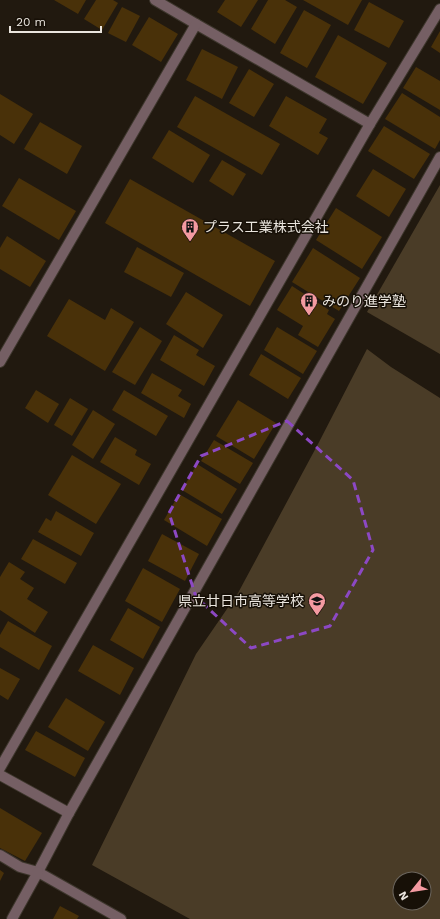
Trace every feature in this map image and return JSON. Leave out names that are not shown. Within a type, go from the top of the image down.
[{"type":"street","points":[[155,0],[370,124]]},
{"type":"street","points":[[0,768],[370,124],[440,9]]},
{"type":"street","points":[[0,362],[196,24]]},
{"type":"street","points":[[12,919],[69,813],[440,157]]},
{"type":"street","points":[[0,774],[69,813]]},
{"type":"street","points":[[0,855],[20,867],[38,872],[121,919]]},
{"type":"highlighted area","points":[[287,421],[353,480],[373,550],[330,626],[251,648],[196,597],[169,513],[201,456]]},
{"type":"shaded area","points":[[440,185],[440,354],[367,312]]},
{"type":"shaded area","name":"県立廿日市高等学校","points":[[367,349],[391,367],[440,398],[440,919],[190,919],[92,865],[196,654],[238,593]]},
{"type":"building","points":[[54,0],[86,0],[78,14]]},
{"type":"building","points":[[96,0],[113,0],[118,3],[102,30],[84,19]]},
{"type":"building","points":[[225,0],[258,0],[241,27],[217,12]]},
{"type":"building","points":[[268,0],[285,0],[297,7],[275,44],[251,29]]},
{"type":"building","points":[[303,0],[362,0],[348,25]]},
{"type":"building","points":[[369,2],[404,21],[389,48],[354,30]]},
{"type":"building","points":[[122,7],[140,16],[126,42],[108,33]]},
{"type":"building","points":[[304,10],[331,25],[307,68],[280,53]]},
{"type":"building","points":[[149,17],[178,34],[161,62],[132,45]]},
{"type":"building","points":[[440,31],[440,53],[431,47]]},
{"type":"building","points":[[338,35],[387,63],[363,104],[315,77]]},
{"type":"building","points":[[202,49],[238,67],[222,99],[186,80]]},
{"type":"building","points":[[416,67],[440,81],[440,110],[403,88]]},
{"type":"building","points":[[249,69],[274,84],[254,117],[229,103]]},
{"type":"building","points":[[402,93],[440,117],[440,140],[435,149],[385,119]]},
{"type":"building","points":[[0,94],[33,114],[14,144],[0,135]]},
{"type":"building","points":[[195,96],[280,144],[262,175],[177,127]]},
{"type":"building","points":[[286,96],[327,119],[319,133],[328,138],[318,155],[269,126]]},
{"type":"building","points":[[40,122],[82,146],[67,174],[24,149]]},
{"type":"building","points":[[384,126],[430,154],[414,179],[368,151]]},
{"type":"building","points":[[169,130],[210,155],[193,183],[152,158]]},
{"type":"building","points":[[222,160],[246,174],[233,196],[209,181]]},
{"type":"building","points":[[373,169],[406,189],[389,217],[356,196]]},
{"type":"building","points":[[19,178],[76,211],[59,240],[2,206]]},
{"type":"building","name":"プラス工業株式会社","points":[[130,179],[275,261],[250,306],[105,223]]},
{"type":"building","points":[[336,208],[382,237],[362,269],[316,240]]},
{"type":"building","points":[[7,236],[46,261],[30,287],[0,269],[0,248]]},
{"type":"building","points":[[137,247],[184,273],[171,297],[124,272]]},
{"type":"building","points":[[313,248],[360,278],[339,311],[292,282]]},
{"type":"building","name":"みのり進学塾","points":[[292,286],[329,310],[327,314],[335,319],[318,347],[298,335],[303,326],[277,310]]},
{"type":"building","points":[[186,292],[223,315],[203,348],[166,324]]},
{"type":"building","points":[[69,299],[105,320],[111,308],[134,322],[105,371],[47,336]]},
{"type":"building","points":[[140,327],[162,341],[135,385],[112,372]]},
{"type":"building","points":[[277,327],[317,351],[303,374],[264,350]]},
{"type":"building","points":[[174,335],[199,350],[196,355],[215,366],[204,386],[160,360]]},
{"type":"building","points":[[261,354],[301,378],[288,399],[249,375]]},
{"type":"building","points":[[152,373],[182,390],[178,396],[191,404],[184,418],[141,393]]},
{"type":"building","points":[[36,390],[59,404],[48,423],[25,408]]},
{"type":"building","points":[[124,390],[168,416],[156,436],[112,410]]},
{"type":"building","points":[[70,398],[88,409],[72,436],[54,425]]},
{"type":"building","points":[[238,400],[276,423],[254,459],[216,436]]},
{"type":"building","points":[[93,410],[115,424],[93,459],[72,445]]},
{"type":"building","points":[[115,437],[137,450],[135,455],[151,464],[139,485],[100,462]]},
{"type":"building","points":[[214,440],[253,463],[240,484],[201,461]]},
{"type":"building","points":[[72,455],[121,484],[96,524],[48,495]]},
{"type":"building","points":[[197,464],[237,489],[222,514],[182,490]]},
{"type":"building","points":[[179,494],[222,519],[207,546],[164,520]]},
{"type":"building","points":[[56,511],[94,533],[81,556],[38,532],[46,518],[51,521]]},
{"type":"building","points":[[162,534],[199,554],[185,581],[148,561]]},
{"type":"building","points":[[33,539],[77,563],[65,584],[21,559]]},
{"type":"building","points":[[9,562],[25,572],[20,579],[34,588],[27,599],[48,612],[35,633],[0,610],[0,577]]},
{"type":"building","points":[[143,568],[180,589],[162,622],[125,601]]},
{"type":"building","points":[[128,608],[160,627],[143,659],[110,640]]},
{"type":"building","points":[[8,621],[52,646],[39,670],[0,647],[0,635]]},
{"type":"building","points":[[93,645],[134,668],[120,695],[78,671]]},
{"type":"building","points":[[0,668],[20,679],[8,700],[0,695]]},
{"type":"building","points":[[66,698],[105,722],[88,751],[48,727]]},
{"type":"building","points":[[36,731],[85,758],[75,777],[25,750]]},
{"type":"building","points":[[0,808],[42,833],[25,861],[0,848]]},
{"type":"building","points":[[0,870],[4,873],[0,881]]},
{"type":"building","points":[[60,906],[79,916],[77,919],[53,919]]},
{"type":"place","name":"プラス工業株式会社","points":[[190,242]]},
{"type":"place","name":"みのり進学塾","points":[[309,316]]},
{"type":"place","name":"県立廿日市高等学校","points":[[317,616]]}]
